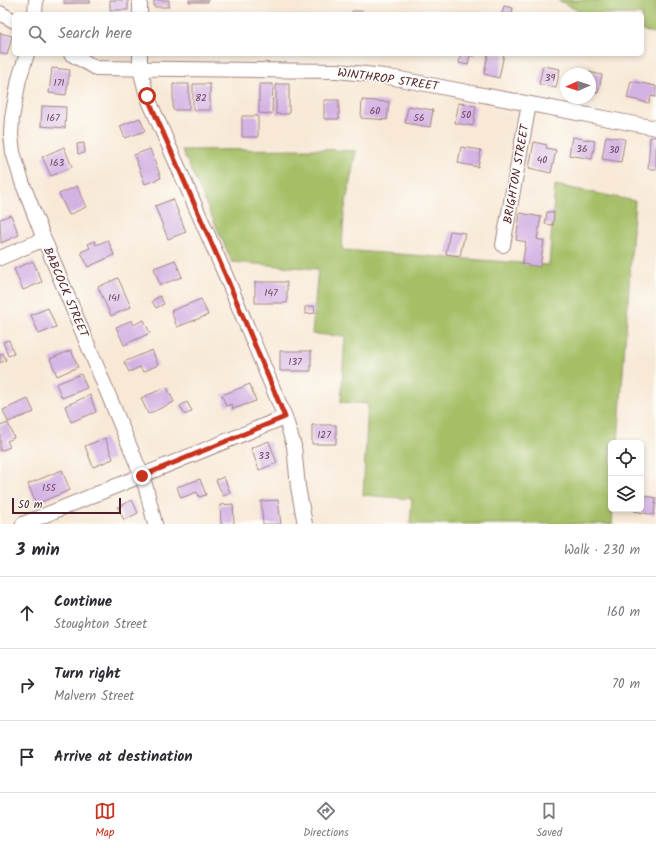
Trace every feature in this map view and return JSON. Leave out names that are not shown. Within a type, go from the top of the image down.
[{"type":"street","points":[[35,12],[36,0]]},
{"type":"street","points":[[140,0],[140,12]]},
{"type":"street","points":[[0,13],[12,20]]},
{"type":"street","name":"BABCOCK STREET","points":[[26,56],[19,79],[12,118],[11,135],[13,152],[22,182],[44,239],[142,476],[152,507],[155,524]]},
{"type":"street","name":"WINTHROP STREET","points":[[75,56],[96,68],[337,71],[384,76],[656,128]]},
{"type":"street","points":[[140,56],[140,69],[147,96],[225,274],[285,417],[294,446],[298,487],[305,524]]},
{"type":"street","name":"BRIGHTON STREET","points":[[503,245],[529,104]]},
{"type":"street","points":[[0,258],[44,239]]},
{"type":"street","points":[[23,524],[285,417]]},
{"type":"green space","points":[[558,0],[656,0],[656,33],[644,31],[644,12],[580,12]]},
{"type":"green space","points":[[316,149],[356,151],[344,213],[342,250],[549,265],[555,185],[635,201],[618,440],[608,440],[608,512],[613,512],[612,524],[410,524],[412,499],[363,495],[368,404],[341,402],[345,336],[312,334],[318,269],[232,262],[182,150]]},
{"type":"building","points":[[64,0],[90,0],[90,3],[64,3]]},
{"type":"building","points":[[110,0],[128,0],[128,10],[110,10]]},
{"type":"building","points":[[154,0],[169,0],[169,7],[154,7]]},
{"type":"building","points":[[189,0],[208,0],[208,2],[189,2]]},
{"type":"building","points":[[504,6],[513,8],[512,12],[502,12]]},
{"type":"building","points":[[352,11],[363,11],[363,12]]},
{"type":"building","points":[[0,33],[12,36],[7,55],[0,53]]},
{"type":"building","points":[[461,56],[470,56],[468,65],[459,63]]},
{"type":"building","points":[[488,56],[504,56],[499,78],[484,74]]},
{"type":"building","points":[[543,66],[560,69],[556,88],[539,84]]},
{"type":"building","points":[[52,68],[70,70],[66,95],[49,93]]},
{"type":"building","points":[[596,74],[602,75],[598,93],[596,92]]},
{"type":"building","points":[[631,81],[656,86],[656,97],[651,96],[649,103],[627,98]]},
{"type":"building","points":[[173,84],[189,84],[189,110],[173,110]]},
{"type":"building","points":[[193,84],[210,84],[210,110],[193,110]]},
{"type":"building","points":[[259,84],[273,84],[272,114],[259,113]]},
{"type":"building","points":[[276,84],[289,84],[289,114],[276,114]]},
{"type":"building","points":[[324,100],[339,100],[339,119],[324,119]]},
{"type":"building","points":[[362,100],[389,102],[387,120],[361,118]]},
{"type":"building","points":[[459,103],[476,106],[473,126],[455,123]]},
{"type":"building","points":[[42,106],[66,107],[65,128],[41,126]]},
{"type":"building","points":[[408,106],[433,110],[430,127],[405,123]]},
{"type":"building","points":[[242,116],[258,116],[258,137],[242,137]]},
{"type":"building","points":[[140,118],[145,131],[125,138],[120,126]]},
{"type":"building","points":[[606,136],[625,139],[621,162],[602,159]]},
{"type":"building","points":[[572,137],[595,141],[592,159],[569,155]]},
{"type":"building","points":[[650,137],[656,137],[656,169],[648,169]]},
{"type":"building","points":[[534,142],[547,145],[546,148],[556,150],[551,173],[529,168]]},
{"type":"building","points":[[84,143],[85,153],[78,154],[77,144]]},
{"type":"building","points":[[64,147],[72,167],[51,176],[42,157]]},
{"type":"building","points":[[461,147],[481,150],[478,167],[458,163]]},
{"type":"building","points":[[150,149],[161,178],[145,184],[134,155]]},
{"type":"building","points":[[77,186],[86,207],[69,215],[59,194]]},
{"type":"building","points":[[173,199],[186,232],[168,239],[155,206]]},
{"type":"building","points":[[547,212],[554,212],[553,225],[545,224]]},
{"type":"building","points":[[520,213],[541,217],[537,239],[544,241],[540,267],[522,264],[526,242],[516,240]]},
{"type":"building","points":[[11,215],[19,235],[1,243],[0,219]]},
{"type":"building","points":[[450,231],[465,233],[460,256],[446,254]]},
{"type":"building","points":[[108,240],[114,255],[88,267],[81,252],[90,248],[88,244],[95,241],[96,245]]},
{"type":"building","points":[[175,260],[182,277],[160,285],[154,268]]},
{"type":"building","points":[[33,261],[42,282],[23,290],[14,269]]},
{"type":"building","points":[[118,278],[131,307],[111,316],[98,287]]},
{"type":"building","points":[[255,282],[287,282],[287,303],[255,303]]},
{"type":"building","points":[[160,296],[164,304],[156,308],[152,301]]},
{"type":"building","points":[[201,299],[208,315],[177,327],[171,311]]},
{"type":"building","points":[[314,306],[315,313],[305,314],[305,307]]},
{"type":"building","points":[[48,308],[56,327],[39,334],[31,315]]},
{"type":"building","points":[[132,320],[133,325],[144,320],[150,333],[124,345],[116,327]]},
{"type":"building","points":[[9,340],[14,354],[8,356],[3,342]]},
{"type":"building","points":[[71,350],[78,367],[57,376],[50,359]]},
{"type":"building","points":[[152,350],[158,365],[143,372],[140,367],[129,372],[124,362]]},
{"type":"building","points":[[280,351],[311,351],[311,371],[280,371]]},
{"type":"building","points":[[3,353],[6,360],[0,363],[0,355]]},
{"type":"building","points":[[81,374],[87,388],[62,398],[56,384]]},
{"type":"building","points":[[250,384],[256,401],[233,409],[232,404],[226,406],[222,395]]},
{"type":"building","points":[[167,387],[174,402],[148,414],[141,398]]},
{"type":"building","points":[[90,395],[96,412],[71,422],[65,406]]},
{"type":"building","points":[[28,399],[34,412],[8,422],[3,410]]},
{"type":"building","points":[[187,402],[192,411],[185,415],[180,406]]},
{"type":"building","points":[[8,423],[14,438],[7,441],[10,447],[0,451],[0,426]]},
{"type":"building","points":[[312,425],[336,425],[336,444],[312,444]]},
{"type":"building","points":[[105,438],[113,459],[93,467],[85,446]]},
{"type":"building","points":[[269,441],[277,463],[259,470],[251,448]]},
{"type":"building","points":[[62,470],[70,490],[36,504],[28,484]]},
{"type":"building","points":[[224,477],[230,493],[223,496],[216,480]]},
{"type":"building","points":[[200,479],[206,495],[199,497],[197,492],[181,498],[177,487]]},
{"type":"building","points":[[644,496],[656,498],[654,515],[639,512],[644,512]]},
{"type":"building","points":[[132,500],[138,513],[124,520],[118,507]]},
{"type":"building","points":[[278,500],[281,524],[263,524],[261,501]]},
{"type":"building","points":[[233,504],[234,524],[221,524],[220,505]]},
{"type":"route","points":[[142,476],[285,417],[225,274],[147,96]]}]
